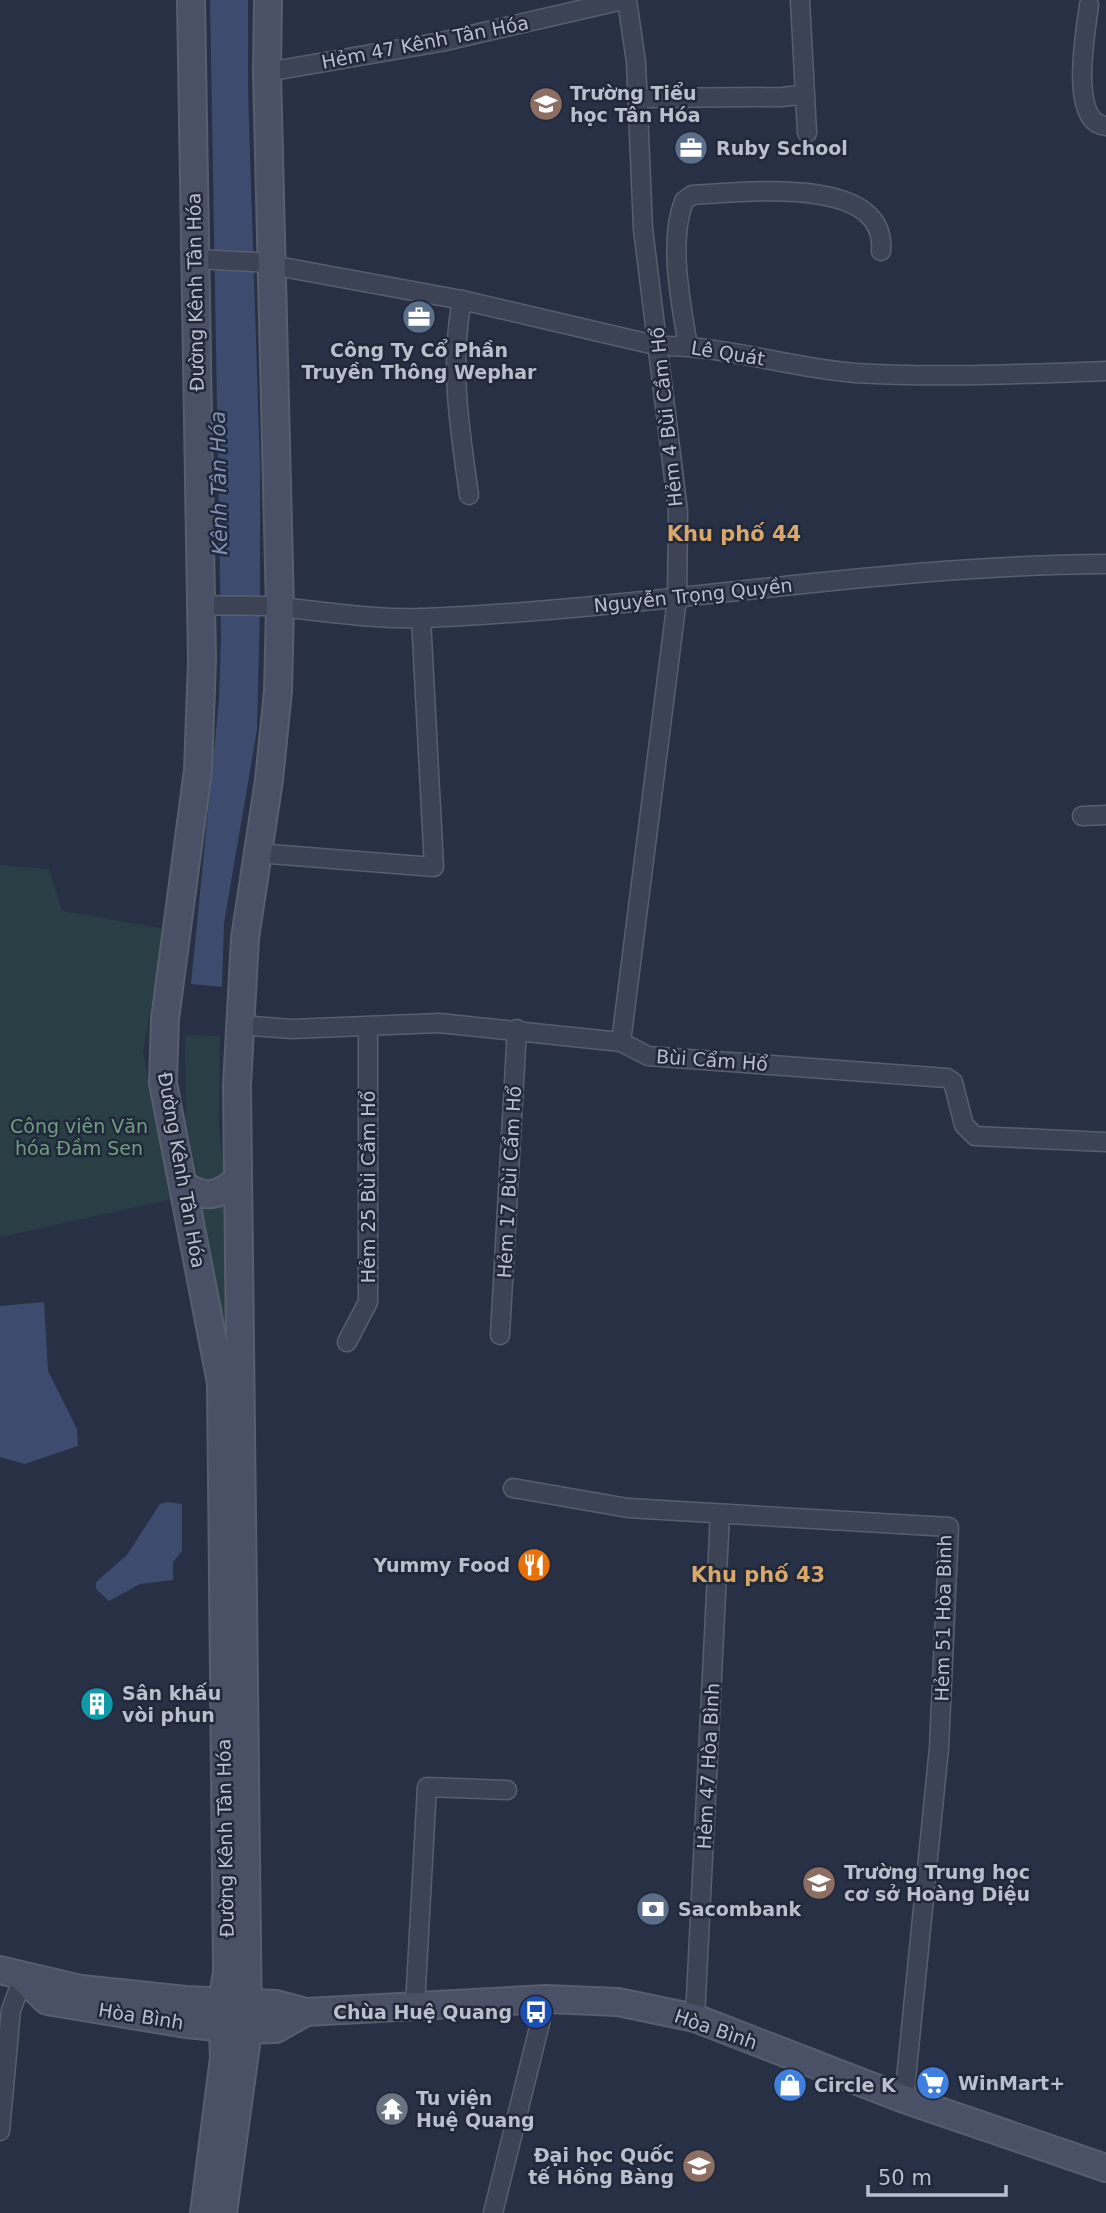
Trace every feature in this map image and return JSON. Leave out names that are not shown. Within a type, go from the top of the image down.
[{"type":"street","name":"Đường Kênh Tân Hóa","points":[[191,0],[201,259],[209,606],[198,770],[165,1019],[163,1083],[221,1383],[227,1959],[231,2011],[248,2030],[223,2213]]},
{"type":"street","name":"Đường Kênh Tân Hóa","points":[[204,2213],[231,2011],[239,1025],[245,937],[269,780],[278,691],[272,607],[264,264],[268,0]]},
{"type":"street","name":"Hẻm 47 Kênh Tân Hóa","points":[[267,72],[441,42],[625,0]]},
{"type":"street","name":"Hẻm 4 Bùi Cầm Hổ","points":[[621,1042],[677,599],[678,511],[643,223],[637,98],[625,0]]},
{"type":"street","points":[[800,0],[807,133]]},
{"type":"street","points":[[1089,5],[1081,85],[1088,115],[1100,125],[1106,126]]},
{"type":"street","points":[[637,98],[782,97],[800,95],[804,90]]},
{"type":"street","points":[[688,346],[681,299],[677,232],[684,201],[692,195],[795,191],[829,196],[866,211],[882,239],[881,251]]},
{"type":"street","name":"Lê Quát","points":[[201,259],[264,264],[462,300],[659,346],[688,346],[852,373],[967,376],[1106,371]]},
{"type":"street","points":[[462,300],[456,344],[456,406],[469,495]]},
{"type":"street","name":"Nguyễn Trọng Quyền","points":[[209,606],[272,607],[356,618],[421,618],[677,599],[803,584],[1033,564],[1106,564]]},
{"type":"street","points":[[257,853],[434,867],[421,618]]},
{"type":"street","points":[[1082,816],[1106,815]]},
{"type":"street","name":"Bùi Cẩm Hổ","points":[[239,1025],[292,1029],[439,1023],[517,1029],[621,1042],[648,1056],[947,1077],[953,1082],[964,1125],[975,1136],[1106,1142]]},
{"type":"street","name":"Hẻm 25 Bùi Cầm Hổ","points":[[347,1342],[368,1303],[368,1027]]},
{"type":"street","name":"Hẻm 17 Bùi Cẩm Hổ","points":[[500,1335],[517,1029]]},
{"type":"street","points":[[183,1185],[206,1195],[217,1195],[237,1179]]},
{"type":"street","name":"Hẻm 51 Hòa Bình","points":[[513,1488],[628,1508],[949,1527],[939,1748],[904,2099]]},
{"type":"street","name":"Hẻm 47 Hòa Bình","points":[[695,2018],[720,1514]]},
{"type":"street","points":[[415,2006],[427,1787],[507,1790]]},
{"type":"street","points":[[0,2131],[12,1974]]},
{"type":"street","name":"Hòa Bình","points":[[12,1974],[81,1989],[231,2011],[276,2004],[306,2012],[546,1999],[618,2002],[695,2018],[904,2099],[1106,2168]]},
{"type":"street","points":[[493,2213],[546,1999]]},
{"type":"street","name":"Hòa Bình","points":[[248,2030],[276,2029],[306,2012]]},
{"type":"green space","name":"Công viên Văn hóa Đầm Sen","points":[[0,865],[49,869],[62,911],[165,929],[143,1052],[173,1199],[0,1237]]},
{"type":"green space","points":[[185,1035],[220,1036],[219,1127],[238,1297],[229,1349],[186,1121]]},
{"type":"water","name":"Kênh Tân Hóa","points":[[210,0],[248,0],[248,91],[260,465],[257,730],[224,923],[222,987],[191,984],[219,700],[221,637]]},
{"type":"water","points":[[44,1302],[48,1371],[77,1429],[78,1446],[25,1464],[0,1457],[0,1306]]},
{"type":"water","points":[[160,1504],[182,1504],[182,1551],[173,1562],[173,1580],[140,1584],[109,1601],[96,1589],[96,1582],[127,1555]]},
{"type":"place","name":"Trường Tiểu học Tân Hóa","points":[[546,104]]},
{"type":"place","name":"Ruby School","points":[[691,148]]},
{"type":"place","name":"Công Ty Cổ Phần Truyền Thông Wephar","points":[[419,317]]},
{"type":"place","name":"Yummy Food","points":[[534,1565]]},
{"type":"place","name":"Sân khấu vòi phun","points":[[97,1704]]},
{"type":"place","name":"Trường Trung học cơ sở Hoàng Diệu","points":[[819,1883]]},
{"type":"place","name":"Sacombank","points":[[653,1909]]},
{"type":"place","name":"Chùa Huệ Quang","points":[[536,2012]]},
{"type":"place","name":"WinMart+","points":[[933,2083]]},
{"type":"place","name":"Circle K","points":[[790,2085]]},
{"type":"place","name":"Tu viện Huệ Quang","points":[[392,2109]]},
{"type":"place","name":"Đại học Quốc tế Hồng Bàng","points":[[699,2166]]},
{"type":"district","name":"Khu phố 44","points":[[734,534]]},
{"type":"district","name":"Khu phố 43","points":[[758,1575]]}]
